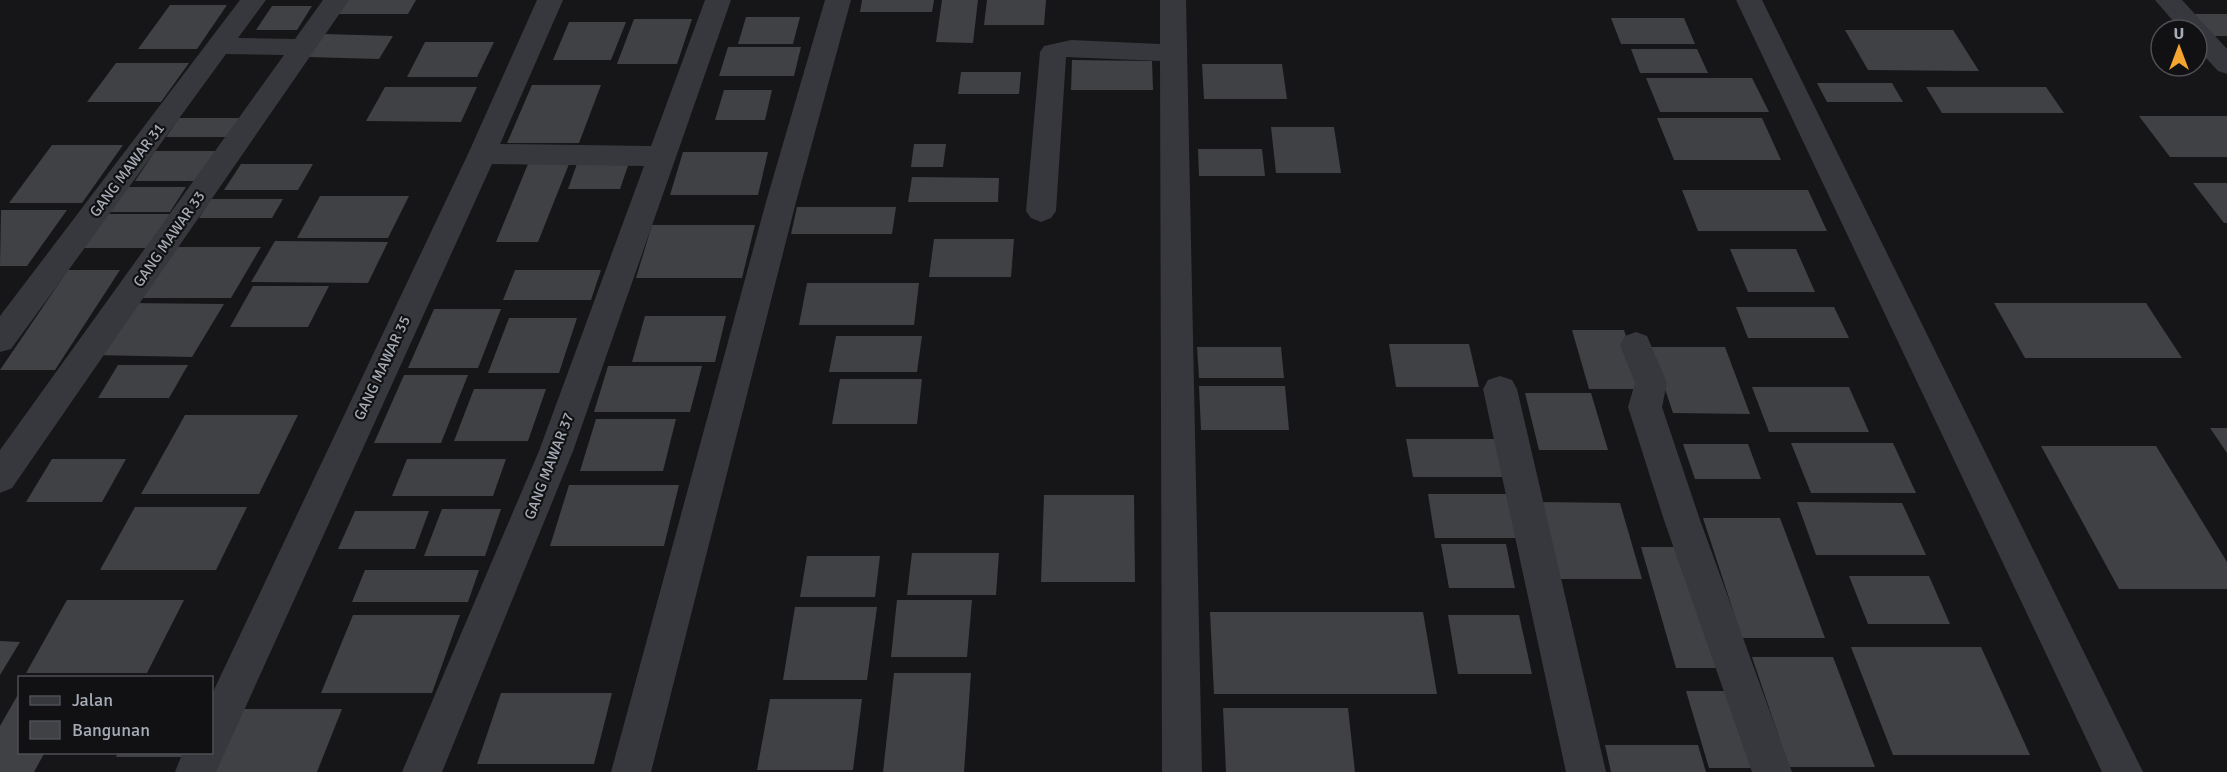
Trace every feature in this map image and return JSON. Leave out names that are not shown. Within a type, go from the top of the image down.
[{"type":"street","name":"GANG MAWAR 31","points":[[0,340],[253,0]]},
{"type":"street","name":"GANG MAWAR 33","points":[[0,478],[336,0]]},
{"type":"street","name":"GANG MAWAR 35","points":[[213,734],[482,154],[550,0]]},
{"type":"street","name":"GANG MAWAR 37","points":[[422,772],[556,451],[718,0]]},
{"type":"street","points":[[631,772],[781,202],[838,0]]},
{"type":"street","points":[[1173,0],[1182,772]]},
{"type":"street","points":[[1749,0],[2123,772]]},
{"type":"street","points":[[2168,0],[2184,18]]},
{"type":"street","points":[[2209,45],[2227,65]]},
{"type":"street","points":[[220,46],[304,47]]},
{"type":"street","points":[[1041,211],[1053,52],[1071,48],[1174,52]]},
{"type":"street","points":[[482,154],[662,156]]},
{"type":"street","points":[[1636,345],[1651,383],[1646,407],[1682,520],[1773,772]]},
{"type":"street","points":[[1500,389],[1586,772]]},
{"type":"street","points":[[195,772],[204,754]]},
{"type":"building","points":[[342,0],[416,0],[408,14],[334,14]]},
{"type":"building","points":[[862,0],[934,0],[932,12],[860,12]]},
{"type":"building","points":[[942,0],[978,0],[973,43],[936,42]]},
{"type":"building","points":[[987,0],[1046,0],[1044,25],[984,25]]},
{"type":"building","points":[[170,5],[227,5],[197,49],[138,49]]},
{"type":"building","points":[[272,6],[312,6],[297,30],[256,30]]},
{"type":"building","points":[[2192,14],[2227,14],[2227,36],[2211,36],[2209,18],[2195,18]]},
{"type":"building","points":[[746,17],[800,17],[793,44],[738,44]]},
{"type":"building","points":[[1611,18],[1684,18],[1695,44],[1621,44]]},
{"type":"building","points":[[634,19],[692,19],[677,64],[617,64]]},
{"type":"building","points":[[569,22],[626,22],[611,60],[553,60]]},
{"type":"building","points":[[1845,30],[1953,30],[1979,71],[1868,70]]},
{"type":"building","points":[[324,34],[393,36],[379,59],[308,57]]},
{"type":"building","points":[[425,42],[494,42],[477,77],[407,77]]},
{"type":"building","points":[[728,47],[801,47],[794,76],[719,76]]},
{"type":"building","points":[[1631,49],[1697,49],[1708,73],[1640,73]]},
{"type":"building","points":[[1072,60],[1152,61],[1153,90],[1071,90]]},
{"type":"building","points":[[116,63],[189,63],[161,102],[87,102]]},
{"type":"building","points":[[1202,64],[1282,64],[1287,99],[1204,99]]},
{"type":"building","points":[[961,72],[1021,72],[1019,94],[958,94]]},
{"type":"building","points":[[1646,78],[1752,78],[1769,112],[1660,112]]},
{"type":"building","points":[[1817,83],[1892,83],[1903,102],[1827,102]]},
{"type":"building","points":[[532,85],[601,85],[579,143],[507,143]]},
{"type":"building","points":[[385,87],[477,87],[461,122],[366,121]]},
{"type":"building","points":[[1926,87],[2046,87],[2064,113],[1942,113]]},
{"type":"building","points":[[724,90],[772,90],[765,120],[715,120]]},
{"type":"building","points":[[2139,116],[2227,116],[2227,157],[2170,157]]},
{"type":"building","points":[[179,118],[243,118],[230,137],[166,137]]},
{"type":"building","points":[[1657,118],[1762,118],[1781,160],[1674,160]]},
{"type":"building","points":[[1271,127],[1334,127],[1341,173],[1276,173]]},
{"type":"building","points":[[914,144],[946,144],[943,167],[911,167]]},
{"type":"building","points":[[52,145],[123,145],[82,203],[9,203]]},
{"type":"building","points":[[1198,149],[1262,149],[1265,176],[1199,176]]},
{"type":"building","points":[[155,151],[225,151],[206,181],[135,181]]},
{"type":"building","points":[[683,152],[768,152],[758,195],[670,195]]},
{"type":"building","points":[[530,159],[571,159],[538,242],[496,242]]},
{"type":"building","points":[[630,160],[620,189],[568,189],[578,161]]},
{"type":"building","points":[[241,164],[313,164],[298,190],[224,190]]},
{"type":"building","points":[[912,177],[999,178],[998,202],[908,202]]},
{"type":"building","points":[[2193,183],[2227,183],[2227,223],[2224,223]]},
{"type":"building","points":[[127,187],[186,187],[170,212],[110,212]]},
{"type":"building","points":[[1682,190],[1808,190],[1827,231],[1698,231]]},
{"type":"building","points":[[320,196],[409,196],[388,238],[297,238]]},
{"type":"building","points":[[211,199],[283,199],[272,218],[199,218]]},
{"type":"building","points":[[797,207],[896,207],[892,234],[791,234]]},
{"type":"building","points":[[1,210],[67,210],[27,266],[0,266]]},
{"type":"building","points":[[97,214],[170,214],[148,248],[74,248]]},
{"type":"building","points":[[652,225],[755,225],[742,278],[636,278]]},
{"type":"building","points":[[934,239],[1014,239],[1011,277],[929,277]]},
{"type":"building","points":[[275,241],[388,242],[368,283],[251,282]]},
{"type":"building","points":[[171,247],[261,247],[231,298],[138,298]]},
{"type":"building","points":[[1730,249],[1796,249],[1815,292],[1748,292]]},
{"type":"building","points":[[68,270],[120,270],[55,370],[0,370]]},
{"type":"building","points":[[515,270],[601,270],[591,300],[503,300]]},
{"type":"building","points":[[807,283],[919,283],[914,325],[799,325]]},
{"type":"building","points":[[253,286],[329,286],[308,327],[230,327]]},
{"type":"building","points":[[129,303],[224,304],[192,357],[93,355]]},
{"type":"building","points":[[1994,303],[2146,303],[2182,358],[2025,358]]},
{"type":"building","points":[[1736,307],[1834,307],[1849,338],[1748,338]]},
{"type":"building","points":[[434,309],[501,309],[478,368],[408,368]]},
{"type":"building","points":[[645,316],[726,316],[715,362],[632,362]]},
{"type":"building","points":[[509,318],[577,318],[559,373],[488,373]]},
{"type":"building","points":[[1572,330],[1624,330],[1643,389],[1589,389]]},
{"type":"building","points":[[836,336],[922,336],[917,372],[829,372]]},
{"type":"building","points":[[1389,344],[1469,344],[1479,387],[1396,387]]},
{"type":"building","points":[[1197,347],[1281,347],[1284,378],[1199,378]]},
{"type":"building","points":[[1651,347],[1725,347],[1750,414],[1673,413]]},
{"type":"building","points":[[118,365],[188,365],[169,398],[98,398]]},
{"type":"building","points":[[608,366],[702,366],[690,412],[594,412]]},
{"type":"building","points":[[404,375],[468,375],[441,443],[374,443]]},
{"type":"building","points":[[840,379],[922,379],[917,424],[832,424]]},
{"type":"building","points":[[1199,386],[1285,386],[1289,430],[1201,430]]},
{"type":"building","points":[[1752,387],[1849,387],[1869,432],[1769,432]]},
{"type":"building","points":[[474,389],[546,389],[528,441],[454,441]]},
{"type":"building","points":[[1525,393],[1591,393],[1608,450],[1539,450]]},
{"type":"building","points":[[185,415],[298,415],[259,494],[141,494]]},
{"type":"building","points":[[596,419],[676,419],[663,471],[580,471]]},
{"type":"building","points":[[2210,428],[2227,428],[2227,453]]},
{"type":"building","points":[[1406,439],[1500,439],[1509,477],[1413,477]]},
{"type":"building","points":[[1791,443],[1893,443],[1916,493],[1811,493]]},
{"type":"building","points":[[1683,444],[1748,444],[1761,479],[1695,479]]},
{"type":"building","points":[[2041,446],[2156,446],[2227,562],[2227,589],[2119,589]]},
{"type":"building","points":[[52,459],[126,459],[102,502],[26,502]]},
{"type":"building","points":[[407,459],[506,459],[493,496],[392,496]]},
{"type":"building","points":[[569,485],[679,485],[664,546],[550,546]]},
{"type":"building","points":[[1428,494],[1507,494],[1517,538],[1435,538]]},
{"type":"building","points":[[1044,495],[1134,495],[1135,582],[1041,582]]},
{"type":"building","points":[[1537,502],[1620,503],[1642,579],[1556,579]]},
{"type":"building","points":[[1797,502],[1902,503],[1926,555],[1816,555]]},
{"type":"building","points":[[135,507],[247,507],[216,570],[100,570]]},
{"type":"building","points":[[442,509],[501,509],[485,556],[424,556]]},
{"type":"building","points":[[355,511],[429,511],[415,549],[338,549]]},
{"type":"building","points":[[1703,518],[1780,518],[1825,638],[1742,638]]},
{"type":"building","points":[[1441,544],[1506,544],[1515,588],[1449,588]]},
{"type":"building","points":[[1641,547],[1684,547],[1721,668],[1676,668]]},
{"type":"building","points":[[912,553],[999,553],[996,595],[907,595]]},
{"type":"building","points":[[807,556],[880,556],[875,597],[800,597]]},
{"type":"building","points":[[365,570],[479,570],[468,602],[352,602]]},
{"type":"building","points":[[1849,576],[1929,576],[1950,624],[1868,624]]},
{"type":"building","points":[[67,600],[184,600],[147,673],[26,673]]},
{"type":"building","points":[[897,600],[972,600],[967,657],[891,657]]},
{"type":"building","points":[[795,607],[877,607],[867,680],[783,680]]},
{"type":"building","points":[[1210,612],[1423,612],[1437,694],[1214,694]]},
{"type":"building","points":[[353,615],[460,615],[432,693],[321,693]]},
{"type":"building","points":[[1448,615],[1519,615],[1532,674],[1458,674]]},
{"type":"building","points":[[0,641],[20,642],[0,675]]},
{"type":"building","points":[[1851,647],[1981,647],[2030,755],[1893,755]]},
{"type":"building","points":[[1752,657],[1833,657],[1875,767],[1789,767]]},
{"type":"building","points":[[894,673],[971,673],[964,772],[883,772]]},
{"type":"building","points":[[1686,691],[1738,691],[1762,768],[1709,768]]},
{"type":"building","points":[[501,693],[612,693],[594,764],[477,764]]},
{"type":"building","points":[[18,694],[18,754],[44,754],[34,772],[0,772],[0,726]]},
{"type":"building","points":[[770,699],[862,699],[853,770],[757,770]]},
{"type":"building","points":[[1223,708],[1348,708],[1355,772],[1226,772]]},
{"type":"building","points":[[243,709],[342,709],[317,772],[215,772]]},
{"type":"building","points":[[1605,745],[1698,745],[1706,772],[1611,772]]},
{"type":"building","points":[[117,754],[183,754],[182,757],[116,757]]}]
